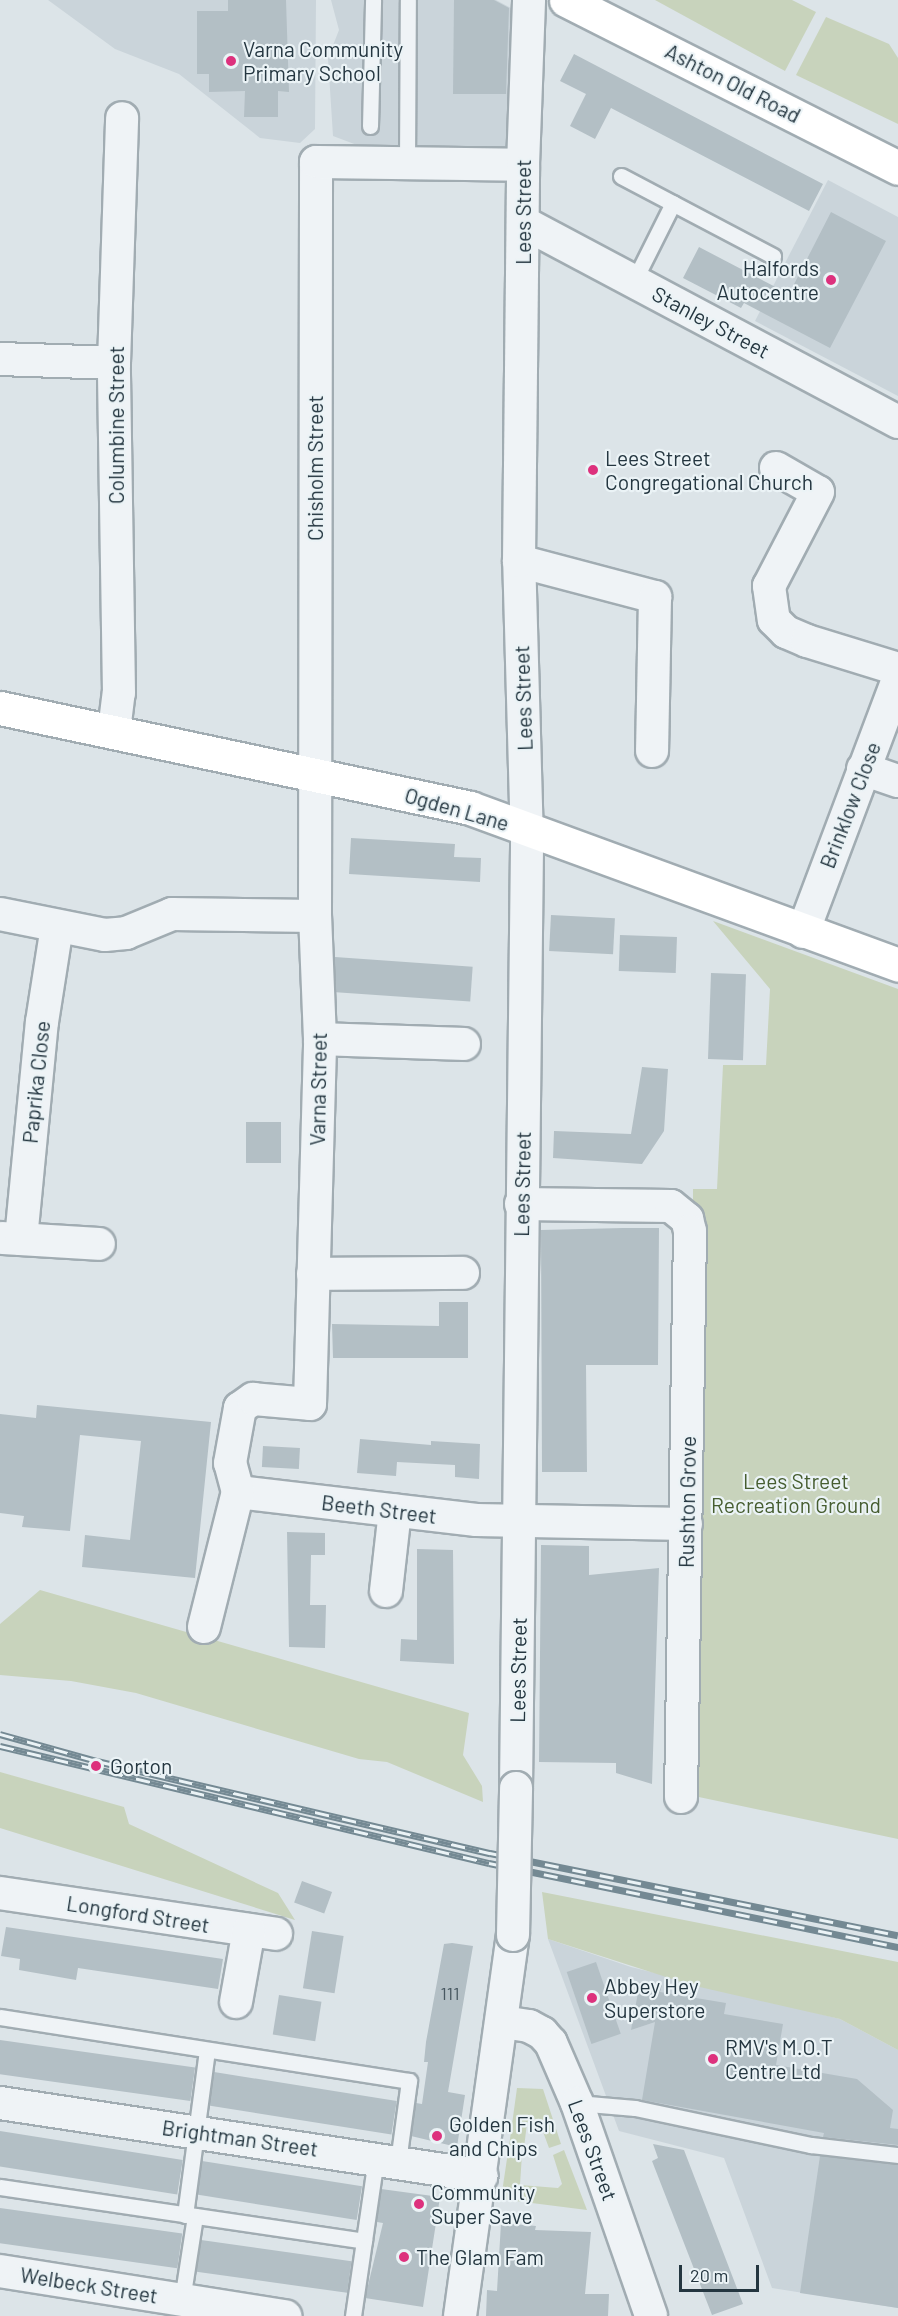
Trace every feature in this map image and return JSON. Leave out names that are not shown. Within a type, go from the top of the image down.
[{"type":"main road","name":"Ashton Old Road","points":[[566,0],[898,168]]},
{"type":"main road","name":"Ogden Lane","points":[[0,708],[470,808],[898,965]]},
{"type":"street","name":"Lees Street","points":[[529,0],[523,165],[519,561],[527,830],[521,1204],[520,1522],[513,1935],[503,2022],[542,2033],[551,2043],[577,2103],[651,2316]]},
{"type":"street","name":"Columbine Street","points":[[114,731],[119,693],[114,363],[122,118]]},
{"type":"street","name":"Chisholm Street","points":[[315,774],[316,162],[407,165]]},
{"type":"street","points":[[407,165],[523,165]]},
{"type":"street","name":"Stanley Street","points":[[524,222],[898,422]]},
{"type":"street","points":[[0,359],[114,363]]},
{"type":"street","points":[[776,468],[818,492],[769,586],[774,620],[786,632],[807,641],[898,669]]},
{"type":"street","points":[[519,561],[655,597],[652,751]]},
{"type":"street","name":"Brinklow Close","points":[[803,932],[898,679]]},
{"type":"street","points":[[863,769],[898,781]]},
{"type":"street","name":"Varna Street","points":[[238,1492],[230,1463],[240,1408],[253,1399],[310,1404],[320,1039],[315,916],[315,774]]},
{"type":"street","points":[[0,914],[105,935],[126,933],[172,914],[315,916]]},
{"type":"street","name":"Paprika Close","points":[[57,927],[11,1238],[99,1244]]},
{"type":"street","points":[[320,1039],[464,1044]]},
{"type":"street","name":"Rushton Grove","points":[[521,1204],[662,1205],[680,1210],[690,1232],[681,1797]]},
{"type":"street","points":[[314,1274],[463,1274]]},
{"type":"street","points":[[204,1627],[238,1492]]},
{"type":"street","name":"Beeth Street","points":[[238,1492],[395,1511],[520,1522],[686,1524]]},
{"type":"street","points":[[386,1591],[395,1511]]},
{"type":"street","name":"Longford Street","points":[[0,1893],[263,1932],[236,2002]]},
{"type":"street","points":[[460,2316],[503,2022]]},
{"type":"street","name":"Brightman Street","points":[[0,2103],[481,2176]]},
{"type":"street","name":"Welbeck Street","points":[[0,2271],[189,2306],[285,2316]]},
{"type":"lane","points":[[370,126],[374,0]]},
{"type":"lane","points":[[407,165],[408,0]]},
{"type":"lane","points":[[621,176],[773,256]]},
{"type":"lane","points":[[634,281],[673,203]]},
{"type":"lane","points":[[0,2017],[410,2081],[364,2241],[353,2316]]},
{"type":"lane","points":[[189,2306],[190,2215],[195,2132],[207,2050]]},
{"type":"lane","points":[[577,2103],[634,2108],[811,2145],[898,2155]]},
{"type":"lane","points":[[0,2187],[364,2241]]},
{"type":"shaded area","name":"Varna Community Primary School","points":[[48,0],[316,0],[315,129],[300,143],[260,138],[179,74],[115,49]]},
{"type":"shaded area","name":"Varna Community Primary School","points":[[331,0],[496,0],[511,8],[508,148],[357,145],[333,136],[328,58],[339,30]]},
{"type":"shaded area","points":[[828,180],[898,217],[898,396],[755,321]]},
{"type":"shaded area","points":[[548,1939],[631,1967],[840,2019],[898,2050],[898,2308],[772,2288],[724,2158],[619,2131]]},
{"type":"green space","points":[[655,0],[792,0],[816,12],[785,71]]},
{"type":"green space","points":[[826,17],[889,44],[898,58],[898,124],[796,75]]},
{"type":"green space","name":"Lees Street Recreation Ground","points":[[713,921],[898,989],[898,1839],[694,1796],[693,1189],[717,1189],[723,1065],[766,1065],[770,989]]},
{"type":"green space","points":[[40,1590],[469,1713],[463,1755],[482,1786],[483,1802],[387,1762],[359,1759],[136,1693],[71,1681],[0,1675],[0,1624]]},
{"type":"green space","points":[[0,1772],[124,1807],[129,1824],[278,1893],[295,1920],[0,1828]]},
{"type":"green space","points":[[542,1892],[898,1962],[898,2050],[840,2019],[691,1985],[548,1939]]},
{"type":"green space","points":[[517,2088],[543,2089],[561,2144],[549,2148],[539,2121],[531,2117],[527,2123],[524,2148],[509,2146]]},
{"type":"green space","points":[[564,2150],[587,2210],[501,2199],[508,2152],[522,2154],[520,2185],[558,2188],[562,2184],[553,2155]]},
{"type":"building","points":[[228,0],[286,0],[289,92],[278,91],[278,117],[244,117],[245,91],[209,92],[209,74],[197,74],[197,11],[228,11]]},
{"type":"building","points":[[454,0],[494,0],[509,8],[506,94],[453,94]]},
{"type":"building","points":[[574,54],[823,184],[809,211],[611,108],[595,139],[570,126],[586,94],[560,81]]},
{"type":"building","name":"Halfords Autocentre","points":[[831,212],[886,241],[830,348],[744,303],[741,308],[683,278],[699,247],[789,294]]},
{"type":"building","points":[[351,838],[455,844],[454,857],[481,858],[480,882],[349,874]]},
{"type":"building","points":[[551,915],[615,918],[613,954],[549,951]]},
{"type":"building","points":[[620,935],[677,937],[676,973],[619,971]]},
{"type":"building","points":[[335,957],[473,967],[470,1002],[333,992]]},
{"type":"building","points":[[711,973],[746,974],[743,1060],[708,1059]]},
{"type":"building","points":[[642,1067],[668,1069],[664,1131],[642,1164],[553,1158],[554,1131],[631,1134]]},
{"type":"building","points":[[246,1122],[281,1122],[281,1163],[246,1163]]},
{"type":"building","points":[[659,1228],[658,1365],[586,1365],[587,1472],[542,1472],[541,1230]]},
{"type":"building","points":[[439,1302],[468,1302],[468,1358],[333,1358],[332,1324],[439,1326]]},
{"type":"building","points":[[37,1405],[211,1422],[195,1578],[82,1567],[85,1535],[130,1540],[141,1441],[80,1435],[70,1531],[22,1527],[24,1516],[0,1513],[0,1414],[36,1418]]},
{"type":"building","points":[[360,1439],[431,1445],[431,1441],[480,1444],[479,1479],[455,1477],[455,1465],[397,1462],[396,1476],[357,1473]]},
{"type":"building","points":[[263,1446],[300,1448],[299,1469],[262,1467]]},
{"type":"building","points":[[287,1532],[325,1533],[325,1555],[311,1555],[310,1605],[326,1605],[325,1648],[289,1647]]},
{"type":"building","points":[[541,1545],[589,1546],[589,1575],[659,1568],[652,1784],[616,1773],[616,1763],[539,1762]]},
{"type":"building","points":[[417,1549],[453,1550],[454,1664],[400,1661],[401,1639],[417,1640]]},
{"type":"building","points":[[302,1881],[332,1892],[324,1914],[294,1903]]},
{"type":"building","points":[[6,1927],[223,1959],[218,1989],[78,1968],[76,1980],[19,1970],[20,1959],[1,1956]]},
{"type":"building","points":[[312,1931],[344,1936],[335,1993],[303,1988]]},
{"type":"building","points":[[444,1944],[473,1946],[448,2092],[465,2095],[457,2147],[411,2136],[416,2103],[422,2104],[428,2062],[424,2062],[426,2042]]},
{"type":"building","name":"Abbey Hey Superstore","points":[[596,1962],[621,2034],[591,2044],[567,1972]]},
{"type":"building","name":"RMV's M.O.T Centre Ltd","points":[[640,1982],[662,1985],[660,1992],[726,2003],[724,2014],[783,2024],[776,2065],[857,2079],[893,2110],[890,2128],[898,2129],[898,2145],[823,2137],[824,2133],[642,2100],[655,2022],[631,2030]]},
{"type":"building","points":[[279,1995],[321,2002],[315,2041],[273,2035]]},
{"type":"building","points":[[0,2040],[195,2067],[190,2101],[0,2074]]},
{"type":"building","points":[[214,2072],[397,2101],[391,2135],[209,2106]]},
{"type":"building","points":[[0,2131],[183,2160],[177,2195],[0,2166]]},
{"type":"building","points":[[653,2144],[684,2150],[743,2304],[712,2315],[652,2161],[658,2158]]},
{"type":"building","points":[[820,2156],[898,2165],[898,2308],[800,2293]]},
{"type":"building","points":[[202,2161],[362,2186],[357,2220],[197,2195]]},
{"type":"building","points":[[381,2189],[440,2197],[423,2307],[365,2298],[383,2223],[377,2222]]},
{"type":"building","points":[[0,2208],[182,2234],[177,2268],[0,2243]]},
{"type":"building","points":[[501,2223],[536,2226],[535,2230],[591,2232],[585,2294],[609,2294],[608,2316],[486,2316],[487,2290],[497,2291]]},
{"type":"building","points":[[201,2240],[352,2261],[347,2293],[197,2272]]},
{"type":"railway","points":[[0,1734],[97,1761],[490,1853],[898,1935]]},
{"type":"railway","points":[[0,1746],[489,1863],[898,1947]]},
{"type":"place","name":"Varna Community Primary School","points":[[231,61]]},
{"type":"place","name":"Halfords Autocentre","points":[[831,280]]},
{"type":"place","name":"Lees Street Congregational Church","points":[[593,470]]},
{"type":"place","name":"Gorton","points":[[96,1766]]},
{"type":"place","name":"Abbey Hey Superstore","points":[[592,1998]]},
{"type":"place","name":"RMV's M.O.T Centre Ltd","points":[[713,2059]]},
{"type":"place","name":"Golden Fish and Chips","points":[[437,2136]]},
{"type":"place","name":"Community Super Save","points":[[419,2204]]},
{"type":"place","name":"The Glam Fam","points":[[404,2257]]}]
